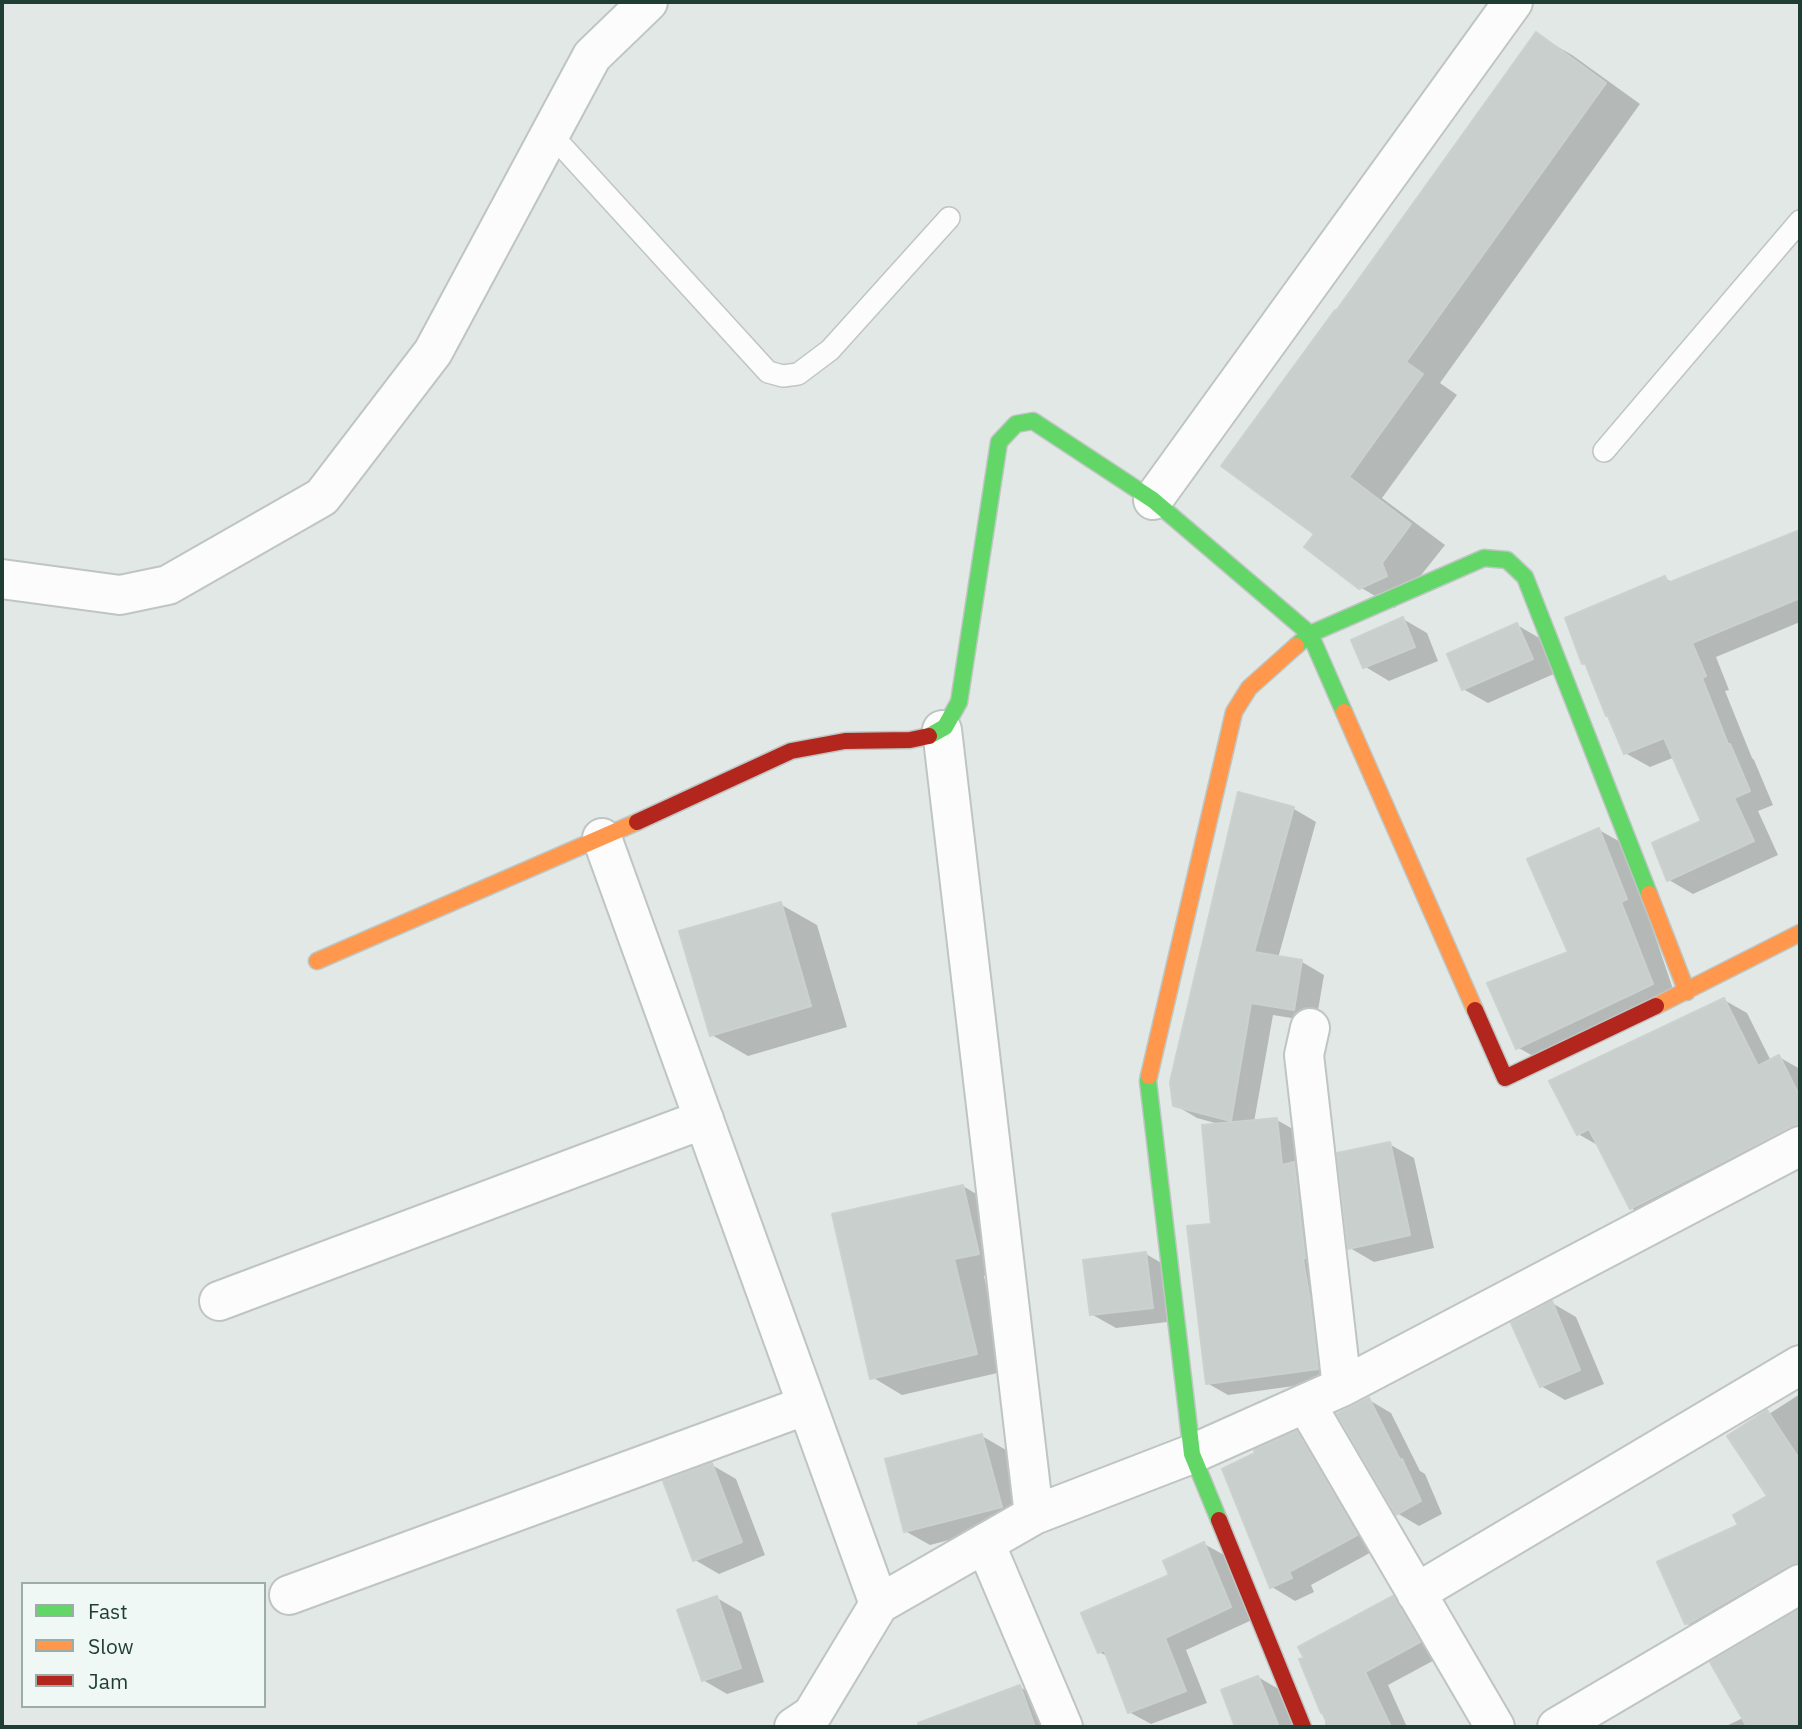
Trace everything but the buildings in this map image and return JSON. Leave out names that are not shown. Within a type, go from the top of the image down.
[{"type":"street","points":[[2,579],[120,595],[168,585],[322,497],[433,352],[592,56],[648,2]]},
{"type":"street","points":[[1153,500],[1513,2]]},
{"type":"street","points":[[317,961],[602,838],[791,751],[846,741],[921,739],[942,730],[959,702],[999,442],[1016,424],[1033,421],[1153,500],[1310,634],[1504,1077],[1687,992],[1800,933]]},
{"type":"street","points":[[1303,1727],[1192,1454],[1148,1081],[1234,712],[1250,688],[1310,634],[1484,558],[1507,560],[1525,577],[1687,992]]},
{"type":"street","points":[[942,730],[1034,1515]]},
{"type":"street","points":[[602,838],[879,1604]]},
{"type":"street","points":[[1310,1028],[1304,1055],[1342,1387]]},
{"type":"street","points":[[219,1301],[704,1119]]},
{"type":"street","points":[[807,1723],[879,1604],[1034,1515],[1192,1454],[1342,1387],[1800,1146]]},
{"type":"street","points":[[1416,1593],[1800,1365]]},
{"type":"street","points":[[1306,1404],[1495,1727]]},
{"type":"street","points":[[289,1595],[807,1405]]},
{"type":"street","points":[[985,1543],[1063,1727]]},
{"type":"street","points":[[1557,1727],[1800,1584]]},
{"type":"lane","points":[[550,133],[768,372],[783,376],[798,374],[830,350],[949,218]]},
{"type":"lane","points":[[1604,451],[1800,221]]},
{"type":"traffic: fast","points":[[929,736],[945,727],[959,702],[999,442],[1016,424],[1033,421],[1153,500],[1310,634],[1344,712]]},
{"type":"traffic: fast","points":[[1296,646],[1310,634],[1484,558],[1507,560],[1525,577],[1649,894]]},
{"type":"traffic: fast","points":[[1149,1076],[1192,1454],[1219,1520]]},
{"type":"traffic: slow","points":[[1149,1076],[1234,712],[1249,688],[1296,646]]},
{"type":"traffic: slow","points":[[1344,712],[1475,1010]]},
{"type":"traffic: slow","points":[[317,961],[637,822]]},
{"type":"traffic: slow","points":[[1649,894],[1687,992]]},
{"type":"traffic: slow","points":[[1656,1006],[1800,933]]},
{"type":"traffic: jam","points":[[637,822],[791,751],[845,741],[910,740],[929,736]]},
{"type":"traffic: jam","points":[[1475,1010],[1505,1078],[1656,1006]]},
{"type":"traffic: jam","points":[[1219,1520],[1303,1727]]}]
